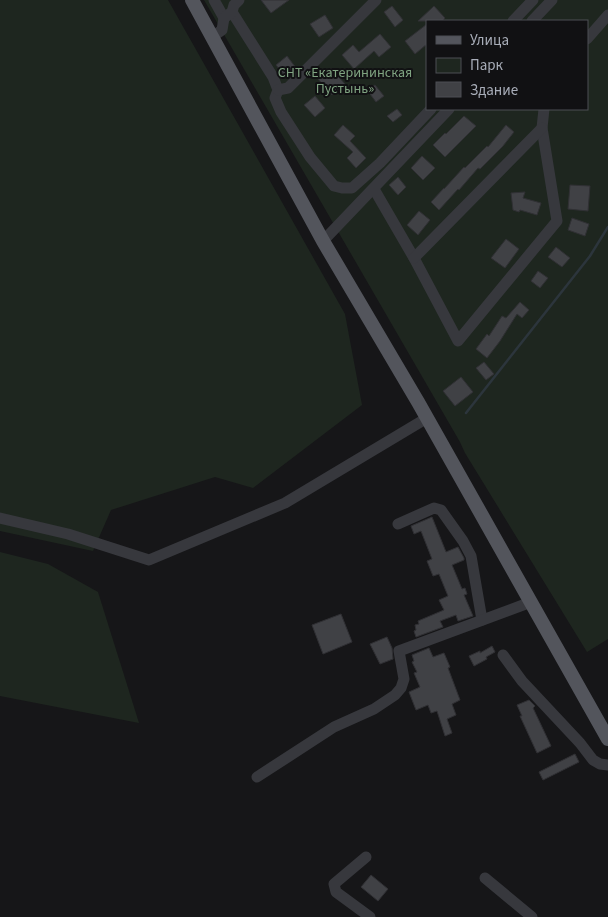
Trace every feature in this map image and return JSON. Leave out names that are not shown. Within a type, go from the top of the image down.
[{"type":"main road","points":[[192,0],[323,241],[427,418],[608,739]]},
{"type":"street","points":[[214,0],[228,15],[273,77],[278,90],[275,98],[281,112],[305,150],[334,186],[352,188],[380,163],[430,110]]},
{"type":"street","points":[[212,37],[222,30],[228,15],[239,0]]},
{"type":"street","points":[[278,90],[288,88],[376,0]]},
{"type":"street","points":[[513,20],[533,0]]},
{"type":"street","points":[[533,20],[552,0]]},
{"type":"street","points":[[588,38],[608,15]]},
{"type":"street","points":[[323,241],[448,110]]},
{"type":"street","points":[[374,189],[414,258],[458,341],[557,221],[542,128],[544,110]]},
{"type":"street","points":[[414,258],[542,128]]},
{"type":"street","points":[[0,518],[68,534],[149,560],[285,503],[427,418]]},
{"type":"street","points":[[398,524],[434,508],[441,510],[464,541],[471,556],[482,620]]},
{"type":"street","points":[[258,777],[334,727],[374,709],[395,695],[401,688],[404,680],[400,651],[530,602]]},
{"type":"street","points":[[503,655],[522,681],[580,743],[593,760],[600,764],[608,765]]},
{"type":"street","points":[[366,857],[334,884],[336,892],[370,917]]},
{"type":"street","points":[[485,878],[532,917]]},
{"type":"green space","points":[[0,0],[168,0],[345,314],[362,405],[253,488],[215,477],[111,510],[93,551],[0,531]]},
{"type":"green space","name":"СНТ «Екатерининская Пустынь»","points":[[204,0],[608,0],[608,639],[587,652],[465,453]]},
{"type":"green space","points":[[0,552],[48,564],[98,592],[139,723],[0,696]]},
{"type":"building","points":[[261,0],[289,0],[271,13]]},
{"type":"building","points":[[392,6],[403,20],[395,27],[384,12]]},
{"type":"building","points":[[434,6],[445,18],[443,20],[418,21]]},
{"type":"building","points":[[325,15],[333,28],[319,37],[310,24]]},
{"type":"building","points":[[426,25],[426,45],[415,54],[405,41]]},
{"type":"building","points":[[380,34],[391,47],[379,57],[374,51],[354,69],[342,55],[353,45],[359,52]]},
{"type":"building","points":[[287,56],[296,68],[285,76],[276,65]]},
{"type":"building","points":[[331,68],[345,84],[332,95],[318,79]]},
{"type":"building","points":[[375,85],[384,96],[376,102],[367,90]]},
{"type":"building","points":[[315,96],[325,108],[315,117],[304,105]]},
{"type":"building","points":[[397,109],[402,115],[393,122],[387,116]]},
{"type":"building","points":[[464,116],[476,126],[445,157],[433,145]]},
{"type":"building","points":[[343,125],[355,136],[350,141],[366,158],[356,168],[347,158],[353,152],[334,135]]},
{"type":"building","points":[[506,125],[514,132],[503,146],[480,169],[478,168],[439,210],[431,202],[464,167],[488,147]]},
{"type":"building","points":[[422,156],[435,168],[423,180],[411,168]]},
{"type":"building","points":[[398,177],[406,187],[398,195],[389,185]]},
{"type":"building","points":[[570,185],[590,186],[588,211],[568,209]]},
{"type":"building","points":[[525,192],[523,198],[541,203],[537,215],[513,210],[511,193]]},
{"type":"building","points":[[419,211],[430,220],[418,235],[407,225]]},
{"type":"building","points":[[572,218],[589,224],[585,236],[568,230]]},
{"type":"building","points":[[506,239],[519,249],[505,268],[491,258]]},
{"type":"building","points":[[556,247],[570,258],[562,267],[548,257]]},
{"type":"building","points":[[538,271],[548,278],[540,288],[531,281]]},
{"type":"building","points":[[520,302],[529,310],[522,318],[517,314],[487,358],[476,349],[487,334],[489,336],[502,316],[506,318]]},
{"type":"building","points":[[484,362],[494,374],[486,380],[476,368]]},
{"type":"building","points":[[461,377],[473,392],[455,406],[443,391]]},
{"type":"building","points":[[432,517],[446,552],[458,547],[464,558],[464,560],[452,565],[462,589],[465,588],[467,594],[464,595],[473,616],[458,621],[456,615],[440,621],[443,627],[416,637],[414,631],[416,630],[415,625],[419,624],[418,621],[444,610],[439,600],[448,596],[439,574],[433,576],[427,561],[432,559],[421,531],[414,534],[411,526]]},
{"type":"building","points":[[341,614],[352,642],[323,654],[312,625]]},
{"type":"building","points":[[387,637],[392,648],[393,659],[380,664],[370,644]]},
{"type":"building","points":[[492,646],[495,652],[474,666],[469,656],[480,651],[480,653]]},
{"type":"building","points":[[429,648],[433,657],[444,653],[460,700],[452,704],[456,715],[447,719],[452,733],[445,736],[437,711],[431,713],[428,705],[416,710],[409,692],[420,687],[414,673],[417,672],[412,662],[414,661],[412,655]]},
{"type":"building","points":[[529,700],[535,706],[533,708],[551,746],[537,753],[517,705]]},
{"type":"building","points":[[575,754],[579,762],[543,780],[539,772]]},
{"type":"building","points":[[371,875],[388,889],[378,901],[361,887]]},
{"type":"waterway","points":[[466,413],[590,256],[608,227]]}]
